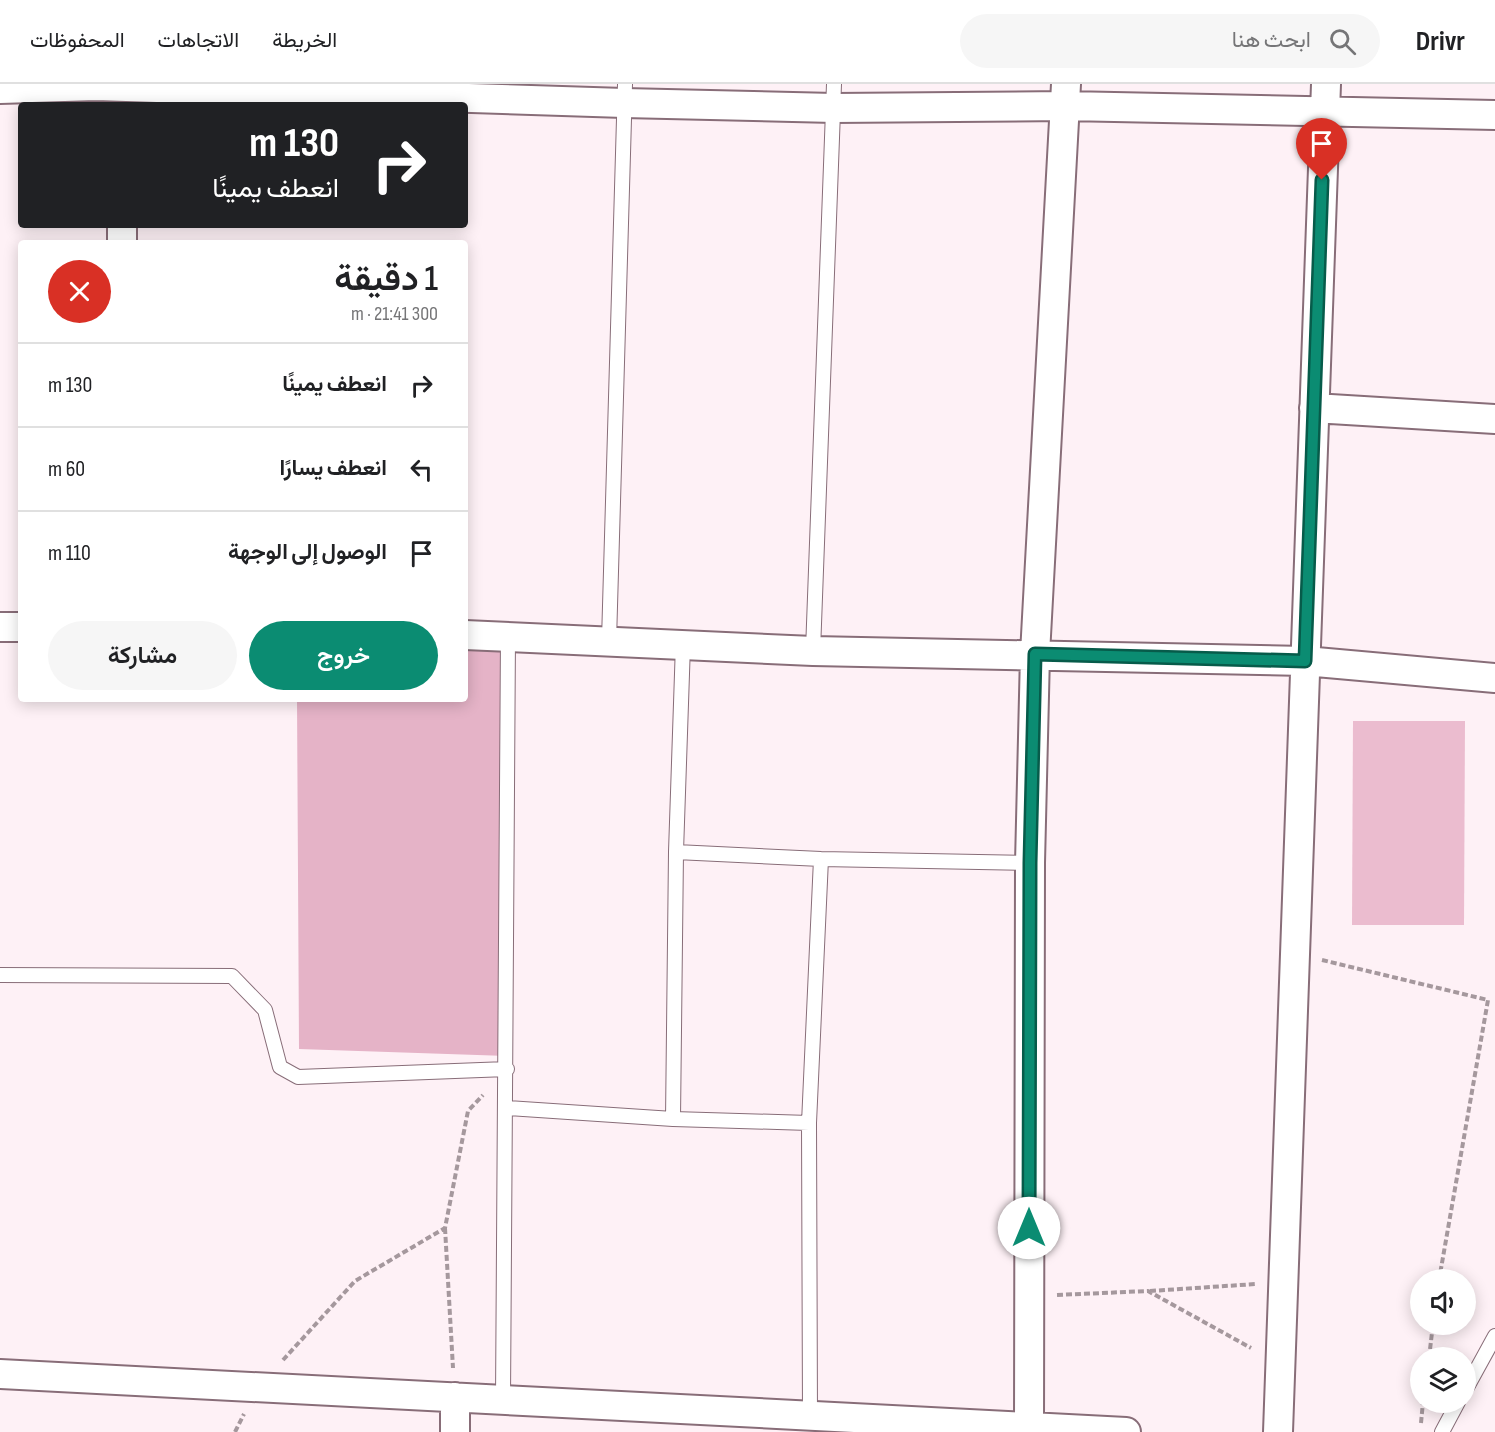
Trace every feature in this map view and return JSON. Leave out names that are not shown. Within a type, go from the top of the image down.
[{"type":"street","points":[[0,89],[98,92],[314,88],[625,94],[1325,98],[1495,115]]},
{"type":"street","points":[[1029,1427],[1030,863],[1035,654],[1066,95]]},
{"type":"street","points":[[1278,1432],[1325,98]]},
{"type":"street","points":[[1314,408],[1495,419]]},
{"type":"street","points":[[0,627],[18,627]]},
{"type":"street","points":[[468,635],[813,651],[1305,661],[1495,678]]},
{"type":"street","points":[[0,1374],[810,1416],[908,1427],[1029,1427],[1125,1432]]},
{"type":"street","points":[[455,1397],[455,1432]]},
{"type":"lane","points":[[609,640],[625,94]]},
{"type":"lane","points":[[813,651],[834,96]]},
{"type":"lane","points":[[503,1400],[507,1108],[508,636]]},
{"type":"lane","points":[[673,1119],[676,852],[684,644]]},
{"type":"lane","points":[[676,852],[821,859],[1030,863]]},
{"type":"lane","points":[[810,1416],[809,1123],[821,859]]},
{"type":"lane","points":[[0,975],[232,976],[265,1010],[280,1067],[298,1077],[507,1069]]},
{"type":"lane","points":[[507,1108],[673,1119],[809,1123]]},
{"type":"lane","points":[[1476,1371],[1495,1336]]},
{"type":"lane","points":[[1442,1432],[1452,1413]]},
{"type":"path","points":[[1295,953],[1488,1000],[1441,1269]]},
{"type":"path","points":[[455,1397],[445,1228],[468,1111],[507,1069]]},
{"type":"path","points":[[235,1432],[258,1387],[355,1281],[445,1228]]},
{"type":"path","points":[[1029,1296],[1284,1282]]},
{"type":"path","points":[[1148,1291],[1281,1364]]},
{"type":"path","points":[[1419,1432],[1422,1413]]},
{"type":"shaded area","points":[[468,635],[508,636],[507,1056],[299,1049],[297,702],[468,702]]},
{"type":"shaded area","points":[[1353,721],[1465,721],[1464,925],[1352,925]]},
{"type":"route","points":[[1029,1228],[1030,863],[1035,654],[1305,661],[1322,180]]}]
